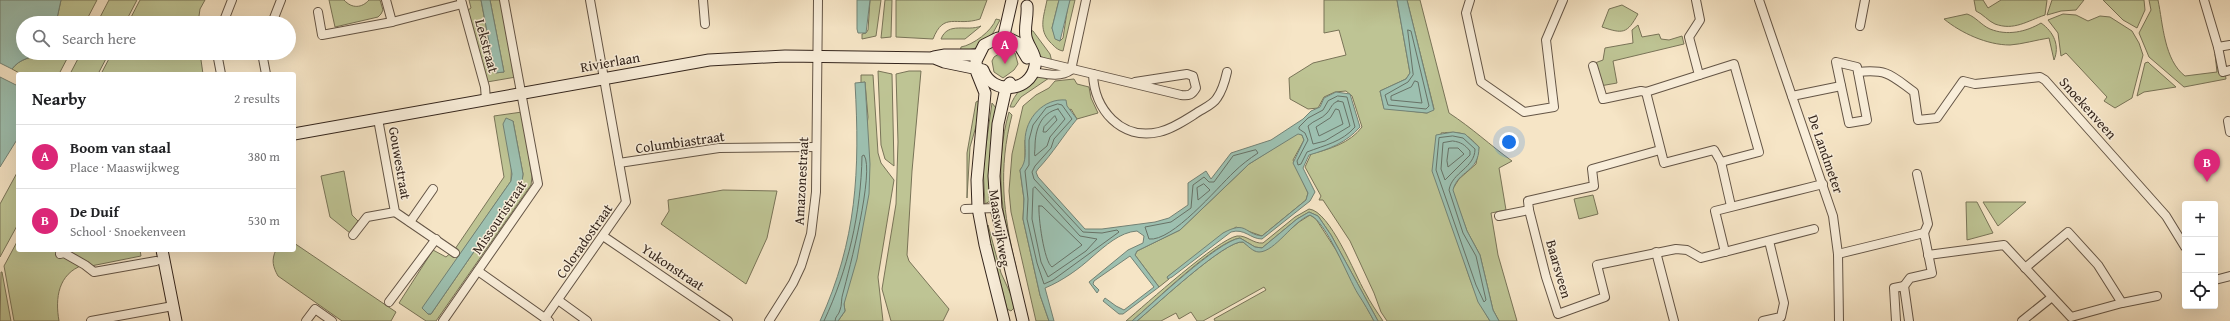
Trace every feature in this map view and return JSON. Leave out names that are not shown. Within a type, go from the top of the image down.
[{"type":"street","points":[[226,16],[232,0]]},
{"type":"street","points":[[275,16],[282,0]]},
{"type":"street","points":[[386,0],[392,22]]},
{"type":"street","name":"Missouristraat","points":[[443,321],[538,184],[504,0]]},
{"type":"street","name":"Coloradostraat","points":[[547,319],[558,300],[626,202],[590,0]]},
{"type":"street","points":[[703,0],[705,24]]},
{"type":"street","name":"Amazonestraat","points":[[769,321],[793,283],[801,266],[811,234],[816,192],[818,0]]},
{"type":"street","points":[[1001,38],[1007,0]]},
{"type":"street","points":[[979,69],[985,55],[999,45],[1012,0]]},
{"type":"street","points":[[1033,72],[1059,75],[1065,74],[1071,70],[1086,0]]},
{"type":"street","points":[[1470,0],[1466,13],[1481,82],[1524,112],[1554,107],[1546,40],[1563,0]]},
{"type":"street","points":[[1696,0],[1700,20],[1689,37],[1699,75]]},
{"type":"street","name":"De Landmeter","points":[[1759,0],[1833,216],[1838,254],[1839,321]]},
{"type":"street","points":[[1860,26],[1864,1],[1874,0]]},
{"type":"street","points":[[2204,0],[2218,47],[2223,72],[2230,70]]},
{"type":"street","points":[[318,12],[322,35],[392,22],[462,2]]},
{"type":"street","name":"Lekstraat","points":[[462,2],[485,87],[486,100]]},
{"type":"street","points":[[1022,42],[1001,38],[984,45],[977,54],[979,69],[987,83],[1012,87],[1026,82],[1033,72],[1031,59],[1022,42],[1023,13],[1028,3]]},
{"type":"street","points":[[2218,47],[2230,45]]},
{"type":"street","name":"Rivierlaan","points":[[296,134],[710,60],[760,56],[817,55],[934,58],[945,55],[977,54]]},
{"type":"street","name":"Rivierlaan","points":[[934,58],[944,62],[979,69]]},
{"type":"street","points":[[1031,59],[1071,70],[1134,82],[1188,96],[1193,93],[1196,88],[1193,76],[1187,74],[1134,82]]},
{"type":"street","points":[[1012,87],[1026,71],[1031,59]]},
{"type":"street","points":[[218,60],[221,72]]},
{"type":"street","points":[[263,60],[266,72]]},
{"type":"street","points":[[1836,62],[1857,67],[1858,72],[1867,120],[1849,123],[1836,62]]},
{"type":"street","points":[[1593,66],[1603,99],[1641,90],[1646,92],[1734,64],[1758,152],[1721,162]]},
{"type":"street","points":[[1093,74],[1097,98],[1109,117],[1122,128],[1132,132],[1150,133],[1173,127],[1217,99],[1227,72]]},
{"type":"street","name":"Snoekenveen","points":[[1858,72],[1887,72],[1914,92],[1918,120],[1937,118],[1963,81],[1974,84],[2040,77],[2045,80],[2166,216],[2182,242]]},
{"type":"street","name":"Maaswijkweg","points":[[987,83],[988,107],[984,115],[977,180],[978,208],[985,245],[1004,321]]},
{"type":"street","points":[[1792,96],[1841,86]]},
{"type":"street","name":"Maaswijkweg","points":[[1012,87],[1003,125],[998,133],[994,176],[996,208],[1023,321]]},
{"type":"street","points":[[1646,92],[1664,163],[1714,150],[1721,162],[1732,206]]},
{"type":"street","name":"Gouwestraat","points":[[378,119],[395,212]]},
{"type":"street","points":[[2228,121],[2230,132]]},
{"type":"street","name":"Columbiastraat","points":[[619,163],[719,148],[816,148]]},
{"type":"street","points":[[1499,216],[1529,210],[1528,201],[1594,186],[1592,169],[1660,150]]},
{"type":"street","points":[[1896,321],[1894,288],[1904,286],[1910,278],[1932,273],[1924,233],[1928,224],[1917,174]]},
{"type":"street","points":[[1725,252],[1715,211],[1823,184]]},
{"type":"street","points":[[410,222],[432,189]]},
{"type":"street","points":[[965,209],[996,208]]},
{"type":"street","name":"Baarsveen","points":[[1529,210],[1546,277],[1558,314],[1604,297],[1597,265],[1676,249],[1687,250],[1701,258],[1769,242],[1814,229]]},
{"type":"street","name":"Gouwestraat","points":[[353,235],[367,217],[395,212],[436,239],[454,253]]},
{"type":"street","points":[[2025,268],[2068,232],[2098,265],[2122,303]]},
{"type":"street","points":[[1838,254],[1924,233]]},
{"type":"street","name":"Yukonstraat","points":[[603,236],[728,321]]},
{"type":"street","points":[[389,302],[436,239]]},
{"type":"street","points":[[1763,321],[1780,317],[1784,303],[1769,242]]},
{"type":"street","points":[[1928,255],[2004,245],[2071,318],[2122,303],[2157,296]]},
{"type":"street","points":[[162,252],[176,321]]},
{"type":"street","points":[[1656,252],[1674,321]]},
{"type":"street","points":[[60,254],[64,253],[94,272],[156,261]]},
{"type":"street","points":[[478,272],[547,319]]},
{"type":"street","points":[[2218,279],[2230,276]]},
{"type":"street","points":[[1904,286],[1909,321]]},
{"type":"street","points":[[2022,321],[2052,297]]},
{"type":"street","points":[[558,300],[587,321]]},
{"type":"street","points":[[91,321],[173,306]]},
{"type":"street","points":[[306,321],[315,309],[332,321]]},
{"type":"shaded area","points":[[61,0],[97,0],[89,16],[58,16]]},
{"type":"shaded area","points":[[109,0],[137,0],[129,16],[101,16]]},
{"type":"shaded area","points":[[140,0],[205,0],[200,9],[199,16],[132,16]]},
{"type":"shaded area","points":[[329,0],[344,0],[350,5],[360,6],[369,0],[380,0],[383,10],[378,17],[335,27]]},
{"type":"shaded area","points":[[469,0],[481,0],[495,73],[504,72],[490,0],[502,0],[516,77],[487,82],[468,10],[471,8]]},
{"type":"shaded area","points":[[870,0],[881,0],[876,36],[862,39],[862,34],[866,33],[868,30]]},
{"type":"shaded area","points":[[885,0],[892,0],[891,37],[881,38]]},
{"type":"shaded area","points":[[896,0],[987,0],[980,19],[964,22],[946,22],[937,30],[933,39],[896,37]]},
{"type":"shaded area","points":[[1047,0],[1059,0],[1052,28],[1056,39],[1060,41],[1063,38],[1068,5],[1070,0],[1075,0],[1063,51],[1057,49],[1050,42],[1044,32],[1043,17]]},
{"type":"shaded area","points":[[1324,0],[1397,0],[1410,73],[1406,79],[1380,91],[1384,108],[1427,113],[1434,109],[1407,0],[1420,0],[1449,113],[1512,161],[1499,168],[1506,210],[1491,213],[1498,255],[1517,321],[1499,321],[1493,310],[1480,255],[1467,231],[1452,190],[1459,179],[1476,164],[1479,147],[1467,136],[1454,132],[1441,133],[1452,205],[1462,254],[1479,300],[1490,321],[1387,321],[1381,312],[1350,241],[1323,200],[1319,200],[1321,196],[1305,167],[1311,154],[1339,145],[1352,137],[1362,127],[1352,96],[1346,91],[1335,92],[1324,97],[1318,108],[1308,109],[1290,99],[1289,78],[1313,63],[1346,55],[1339,30],[1324,33]]},
{"type":"shaded area","points":[[1974,0],[1983,0],[1988,8],[2001,0],[2047,0],[2045,15],[2014,26],[2002,26],[1995,24],[1976,11]]},
{"type":"shaded area","points":[[2052,0],[2084,0],[2076,10],[2061,11],[2047,15]]},
{"type":"shaded area","points":[[2103,0],[2144,0],[2145,10],[2137,28],[2123,20]]},
{"type":"shaded area","points":[[2149,0],[2158,0],[2166,41],[2173,61],[2178,69],[2185,76],[2217,72],[2215,54],[2222,53],[2226,79],[2184,87],[2149,57],[2139,33],[2151,10]]},
{"type":"shaded area","points":[[1622,5],[1638,14],[1631,25],[1624,31],[1615,31],[1602,27],[1609,9]]},
{"type":"shaded area","points":[[1967,14],[1990,29],[2010,33],[2023,31],[2041,23],[2046,27],[2055,40],[2056,55],[2054,60],[2049,38],[2010,45],[1992,43],[1958,29],[1944,19]]},
{"type":"shaded area","points":[[2063,14],[2076,15],[2088,21],[2100,16],[2110,17],[2132,31],[2139,43],[2143,55],[2132,98],[2115,108],[2104,101],[2107,97],[2066,53],[2061,56],[2058,33],[2048,20]]},
{"type":"shaded area","points":[[996,19],[1000,20],[993,33],[976,48],[960,52],[961,47],[966,46],[982,37],[991,28]]},
{"type":"shaded area","points":[[1638,25],[1642,37],[1659,34],[1661,39],[1669,40],[1682,36],[1684,44],[1613,61],[1617,83],[1600,86],[1595,63],[1603,60],[1605,48],[1633,43],[1632,30]]},
{"type":"shaded area","points":[[981,26],[965,39],[941,39],[948,30],[958,28],[976,28]]},
{"type":"shaded area","points":[[1029,30],[1033,31],[1050,54],[1052,62],[1038,55]]},
{"type":"shaded area","points":[[1008,48],[1015,53],[1018,64],[1014,70],[1003,78],[994,72],[992,61],[994,57]]},
{"type":"shaded area","points":[[22,60],[66,60],[60,72],[17,72],[12,69]]},
{"type":"shaded area","points":[[77,60],[105,60],[99,72],[71,72]]},
{"type":"shaded area","points":[[108,60],[201,60],[203,72],[102,72]]},
{"type":"shaded area","points":[[2148,62],[2176,87],[2144,92],[2137,96],[2145,63]]},
{"type":"shaded area","points":[[878,71],[892,74],[894,166],[885,159],[881,145]]},
{"type":"shaded area","points":[[909,71],[921,71],[912,171],[907,255],[909,261],[949,309],[943,321],[891,321],[882,289],[896,204],[898,142],[896,74]]},
{"type":"shaded area","points":[[861,75],[873,75],[878,153],[881,163],[894,180],[878,277],[883,321],[838,321],[845,311],[844,304],[868,117],[865,82],[861,83]]},
{"type":"shaded area","points":[[1039,77],[1049,78],[1021,97],[1014,107],[1010,107],[1014,97],[1021,89]]},
{"type":"shaded area","points":[[1074,79],[1077,84],[1089,87],[1091,98],[1098,113],[1077,119],[1071,109],[1025,140],[1025,164],[1020,170],[1024,199],[1023,219],[1040,295],[1049,321],[1036,321],[1011,212],[1009,191],[1012,154],[1023,106],[1036,95],[1049,88],[1055,81]]},
{"type":"shaded area","points":[[981,101],[979,116],[970,147],[967,198],[967,153],[976,102]]},
{"type":"shaded area","points":[[992,103],[996,108],[990,201],[985,204],[983,166]]},
{"type":"shaded area","points":[[522,112],[532,177],[531,185],[436,321],[426,321],[399,303],[433,250],[446,257],[455,249],[504,177],[494,116]],"holes":[[[513,121],[523,174],[522,182],[431,314],[428,314],[423,308],[511,181]]]},
{"type":"shaded area","points":[[1009,112],[1012,115],[1005,154],[1004,191],[1008,228],[1016,267],[1014,268],[1006,229],[1001,190],[1002,151],[1004,132]]},
{"type":"shaded area","points":[[1298,133],[1302,135],[1304,140],[1293,160],[1308,193],[1306,200],[1262,236],[1236,227],[1167,277],[1169,279],[1159,287],[1135,255],[1137,251],[1180,230],[1249,164]]},
{"type":"shaded area","points":[[344,171],[352,215],[358,221],[350,233],[330,217],[321,176]]},
{"type":"shaded area","points":[[16,175],[16,228],[0,257],[0,204]]},
{"type":"shaded area","points":[[723,190],[777,191],[767,238],[746,284],[661,224],[669,211],[668,200]]},
{"type":"shaded area","points":[[1593,195],[1598,214],[1579,219],[1574,199]]},
{"type":"shaded area","points":[[1966,202],[1977,202],[1993,233],[1967,240]]},
{"type":"shaded area","points":[[1983,202],[2026,202],[1998,226]]},
{"type":"shaded area","points":[[1309,209],[1317,212],[1325,220],[1333,232],[1367,296],[1383,321],[1378,321],[1331,235],[1318,216],[1309,212],[1297,219],[1262,248],[1255,247],[1240,238],[1229,242],[1185,274],[1132,321],[1126,321],[1214,248],[1237,236],[1263,243],[1295,217]]},
{"type":"shaded area","points":[[1310,215],[1316,219],[1336,250],[1374,321],[1215,321],[1214,319],[1266,290],[1264,287],[1203,321],[1197,321],[1191,312],[1179,319],[1176,313],[1161,321],[1137,321],[1190,275],[1222,251],[1234,244],[1243,242],[1255,251],[1272,245],[1299,222]]},
{"type":"shaded area","points":[[988,225],[1001,273],[1012,297],[1014,308],[1011,311],[1007,309],[990,241]]},
{"type":"shaded area","points":[[16,244],[16,252],[56,252],[83,265],[68,274],[60,288],[58,296],[59,321],[14,321],[4,266]]},
{"type":"shaded area","points":[[296,244],[396,312],[391,321],[342,321],[278,276],[273,263],[275,252],[296,252]]},
{"type":"shaded area","points":[[66,252],[140,252],[141,256],[91,266]]},
{"type":"shaded area","points":[[2,272],[11,321],[0,321]]},
{"type":"water","points":[[0,0],[61,0],[58,16],[16,16],[16,60],[22,60],[12,69],[0,63]]},
{"type":"water","points":[[481,0],[490,0],[504,72],[495,73]]},
{"type":"water","points":[[857,0],[870,0],[866,33],[858,33]]},
{"type":"water","points":[[1059,0],[1070,0],[1060,41],[1055,39],[1052,28]]},
{"type":"water","points":[[1397,0],[1407,0],[1434,110],[1427,113],[1384,109],[1380,91],[1406,79],[1410,73]]},
{"type":"water","points":[[0,77],[16,85],[16,141],[0,167]]},
{"type":"water","points":[[865,82],[870,164],[869,194],[857,259],[844,304],[845,311],[838,321],[820,321],[842,262],[849,233],[856,176],[857,146],[855,83]]},
{"type":"water","points":[[1336,92],[1350,94],[1360,127],[1355,133],[1337,145],[1309,155],[1303,168],[1315,192],[1310,201],[1262,239],[1258,239],[1240,231],[1231,232],[1168,279],[1167,277],[1223,233],[1231,229],[1241,228],[1256,235],[1262,236],[1306,200],[1308,193],[1293,163],[1304,140],[1302,135],[1298,134],[1249,164],[1180,230],[1137,251],[1135,255],[1159,287],[1123,314],[1119,314],[1103,301],[1105,298],[1124,310],[1154,287],[1130,256],[1094,281],[1093,284],[1099,290],[1097,293],[1089,282],[1128,250],[1143,243],[1144,236],[1137,231],[1131,232],[1113,240],[1076,270],[1058,282],[1045,288],[1054,321],[1049,321],[1040,295],[1023,219],[1024,199],[1020,170],[1025,160],[1025,141],[1028,125],[1032,117],[1043,106],[1050,102],[1066,100],[1067,106],[1077,119],[1038,169],[1036,172],[1038,177],[1085,229],[1102,229],[1155,222],[1169,218],[1188,205],[1188,183],[1206,171],[1211,179],[1231,153],[1271,140],[1303,119],[1311,111],[1320,107],[1324,98]]},
{"type":"water","points":[[506,118],[513,121],[523,174],[522,182],[431,314],[428,314],[422,308],[511,181],[512,174],[503,124]]},
{"type":"water","points":[[1453,132],[1465,134],[1479,147],[1476,162],[1459,178],[1453,190],[1467,231],[1480,255],[1493,310],[1499,321],[1490,321],[1478,302],[1432,171],[1436,135]]},
{"type":"water","points":[[1309,212],[1318,216],[1331,235],[1378,321],[1374,321],[1358,294],[1337,251],[1323,228],[1317,220],[1310,215],[1297,223],[1278,242],[1265,251],[1255,251],[1243,242],[1234,244],[1222,251],[1190,275],[1137,321],[1132,321],[1185,274],[1217,250],[1240,238],[1255,247],[1262,248],[1297,219]]},
{"type":"place","name":"Boom van staal","points":[[1005,64]]},
{"type":"place","name":"De Duif","points":[[2207,182]]}]
